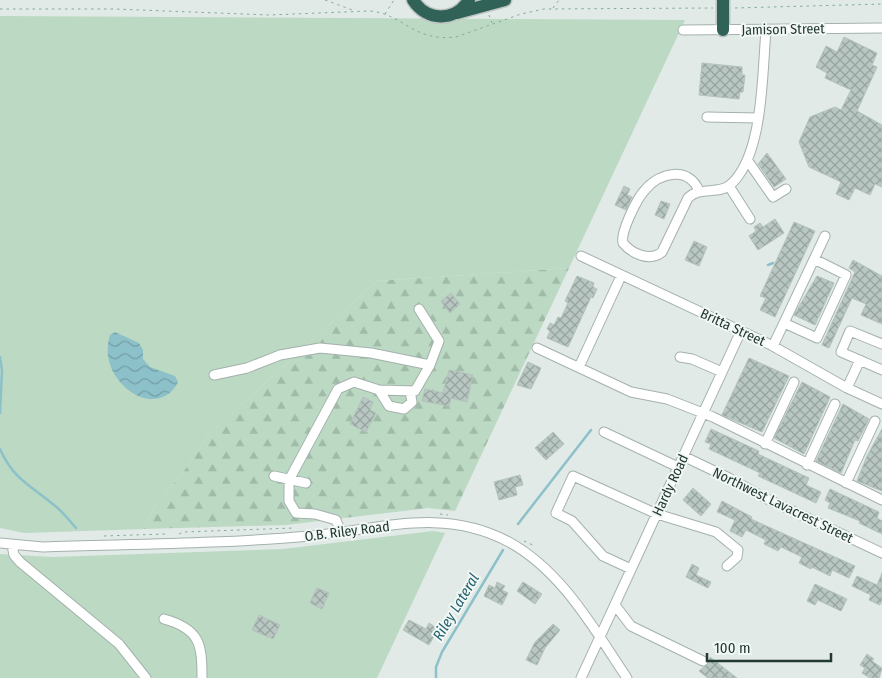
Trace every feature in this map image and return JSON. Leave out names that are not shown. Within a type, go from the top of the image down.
[{"type":"highway","points":[[458,13],[469,0]]},
{"type":"highway","points":[[413,2],[426,13],[436,17],[447,17],[505,0]]},
{"type":"highway","points":[[723,0],[723,30]]},
{"type":"street","name":"Jamison Street","points":[[683,30],[882,28]]},
{"type":"street","points":[[699,191],[696,184],[683,173],[675,174],[653,183],[640,196],[622,234],[623,243],[648,258],[657,256],[662,252],[688,198],[699,191],[720,190],[729,186],[748,160],[755,140],[766,30]]},
{"type":"street","points":[[707,117],[758,118]]},
{"type":"street","points":[[748,160],[773,197],[786,189]]},
{"type":"street","points":[[729,186],[750,219]]},
{"type":"street","points":[[773,346],[825,236]]},
{"type":"street","name":"Britta Street","points":[[581,256],[773,346],[848,388],[882,404]]},
{"type":"street","points":[[784,323],[817,338],[846,275],[814,259]]},
{"type":"street","points":[[579,367],[621,276]]},
{"type":"street","points":[[341,532],[336,520],[315,514],[296,513],[289,501],[289,480],[338,389],[354,382],[379,390],[415,391],[430,365],[439,341],[419,309]]},
{"type":"street","points":[[882,344],[850,330],[841,352],[882,370]]},
{"type":"street","name":"Hardy Road","points":[[581,678],[741,332]]},
{"type":"street","points":[[214,375],[247,368],[280,355],[320,348],[371,353],[430,365]]},
{"type":"street","points":[[537,348],[631,392],[666,398],[748,433],[765,444],[882,500]]},
{"type":"street","points":[[680,357],[692,359],[722,372]]},
{"type":"street","points":[[848,388],[860,360]]},
{"type":"street","points":[[765,444],[794,382]]},
{"type":"street","points":[[379,390],[389,406],[404,409],[412,402],[410,391]]},
{"type":"street","points":[[807,465],[835,404]]},
{"type":"street","points":[[846,483],[874,421]]},
{"type":"street","points":[[604,432],[678,467]]},
{"type":"street","name":"Northwest Lavacrest Street","points":[[683,456],[729,478],[764,498],[882,553]]},
{"type":"street","points":[[274,476],[306,483]]},
{"type":"street","points":[[631,569],[603,556],[572,521],[556,513],[573,476],[657,514],[716,532],[738,550],[737,557],[727,566]]},
{"type":"street","name":"O.B. Riley Road","points":[[0,543],[43,547],[120,544],[309,536],[432,522],[458,524],[492,534],[524,552],[553,576],[600,638],[627,678]]},
{"type":"street","points":[[12,545],[14,555],[20,562],[119,644],[146,678]]},
{"type":"street","points":[[615,605],[631,626],[703,661]]},
{"type":"street","points":[[164,619],[182,624],[196,636],[202,657],[202,678]]},
{"type":"path","points":[[325,0],[356,11]]},
{"type":"path","points":[[385,14],[394,0]]},
{"type":"path","points":[[552,9],[560,0]]},
{"type":"path","points":[[433,514],[450,515]]},
{"type":"path","points":[[173,535],[183,532],[298,529]]},
{"type":"path","points":[[97,536],[168,535]]},
{"type":"path","points":[[520,539],[535,546]]},
{"type":"green space","points":[[0,16],[685,20],[569,268],[377,281],[210,433],[184,471],[155,506],[144,529],[24,533],[0,528]]},
{"type":"green space","points":[[569,268],[455,511],[428,508],[286,525],[144,529],[155,506],[184,471],[210,433],[377,281]]},
{"type":"green space","points":[[433,531],[445,533],[377,678],[0,678],[0,554],[53,557],[283,549]]},
{"type":"water","points":[[115,332],[139,343],[143,350],[143,359],[150,367],[175,376],[178,382],[168,394],[156,399],[143,398],[130,392],[119,381],[111,368],[108,352],[110,335]]},
{"type":"building","points":[[844,37],[877,53],[872,65],[877,67],[857,111],[882,125],[882,187],[875,184],[870,195],[855,188],[849,200],[836,194],[841,182],[809,167],[799,142],[810,117],[835,107],[841,110],[851,90],[825,78],[827,73],[816,67],[826,46],[837,52]]},
{"type":"building","points":[[702,63],[742,67],[742,75],[745,75],[743,92],[740,92],[739,99],[699,95]]},
{"type":"building","points":[[767,153],[786,179],[774,187],[758,164]]},
{"type":"building","points":[[624,186],[630,189],[627,195],[632,197],[626,210],[615,205]]},
{"type":"building","points":[[661,201],[670,204],[664,219],[655,215]]},
{"type":"building","points":[[775,219],[784,233],[758,250],[749,236],[756,231],[754,227],[760,223],[763,227]]},
{"type":"building","points":[[794,222],[815,231],[775,317],[760,310],[766,298],[760,296]]},
{"type":"building","points":[[694,241],[707,247],[699,266],[685,260]]},
{"type":"building","points":[[853,260],[882,276],[882,324],[861,315],[866,304],[852,298],[829,348],[822,345],[855,272],[849,268]]},
{"type":"building","points":[[577,276],[594,283],[593,287],[597,289],[593,298],[591,297],[568,347],[547,338],[550,331],[547,329],[550,323],[554,325],[558,317],[561,318],[568,303],[565,301]]},
{"type":"building","points":[[817,276],[834,283],[815,325],[794,315]]},
{"type":"building","points":[[451,293],[460,304],[450,313],[441,301]]},
{"type":"building","points":[[749,358],[789,376],[762,432],[722,415]]},
{"type":"building","points":[[528,362],[541,368],[531,389],[517,385]]},
{"type":"building","points":[[449,370],[473,375],[467,402],[451,398],[449,406],[422,401],[425,389],[443,393]]},
{"type":"building","points":[[802,382],[830,397],[804,454],[774,438]]},
{"type":"building","points":[[363,397],[373,402],[370,410],[376,413],[366,432],[350,424]]},
{"type":"building","points":[[843,404],[869,419],[858,441],[855,440],[841,473],[816,461]]},
{"type":"building","points":[[711,429],[759,451],[758,454],[809,478],[806,485],[821,492],[816,503],[758,476],[760,473],[709,449],[711,444],[705,442]]},
{"type":"building","points":[[882,429],[882,491],[857,481],[867,456]]},
{"type":"building","points":[[553,432],[564,444],[546,460],[535,448]]},
{"type":"building","points":[[520,475],[523,485],[515,487],[517,495],[499,500],[494,482]]},
{"type":"building","points":[[693,488],[711,504],[701,516],[683,500]]},
{"type":"building","points":[[830,489],[879,512],[877,518],[882,521],[882,534],[859,523],[860,521],[828,508],[830,503],[825,500]]},
{"type":"building","points":[[722,501],[752,517],[751,519],[855,566],[849,578],[832,570],[830,576],[812,567],[811,569],[799,563],[802,557],[781,547],[778,551],[764,544],[766,540],[746,530],[742,537],[730,531],[735,520],[717,512]]},
{"type":"building","points":[[692,564],[699,568],[696,575],[711,582],[708,588],[686,577]]},
{"type":"building","points":[[882,573],[882,600],[880,605],[869,600],[871,595],[852,586],[857,576],[877,585]]},
{"type":"building","points":[[497,582],[505,586],[502,590],[508,593],[502,605],[484,596],[489,585],[495,588]]},
{"type":"building","points":[[523,582],[542,594],[535,604],[517,591]]},
{"type":"building","points":[[815,584],[847,599],[841,611],[818,600],[815,605],[807,601]]},
{"type":"building","points":[[317,588],[329,593],[322,609],[310,603]]},
{"type":"building","points":[[259,615],[280,625],[273,639],[252,630]]},
{"type":"building","points":[[409,620],[426,629],[429,623],[438,629],[429,645],[403,630]]},
{"type":"building","points":[[553,624],[560,630],[545,648],[537,665],[526,660],[535,642]]},
{"type":"building","points":[[867,654],[874,659],[872,661],[882,668],[879,678],[870,678],[862,673],[865,668],[860,665]]},
{"type":"building","points":[[710,657],[737,678],[708,678],[699,671],[708,664]]},
{"type":"waterway","name":"Riley Lateral","points":[[768,265],[773,263]]},
{"type":"waterway","points":[[0,357],[2,370],[0,413]]},
{"type":"waterway","name":"Riley Lateral","points":[[518,524],[591,430]]},
{"type":"waterway","points":[[0,449],[17,475],[57,507],[76,528]]},
{"type":"waterway","name":"Riley Lateral","points":[[436,678],[436,667],[442,652],[503,550]]}]
